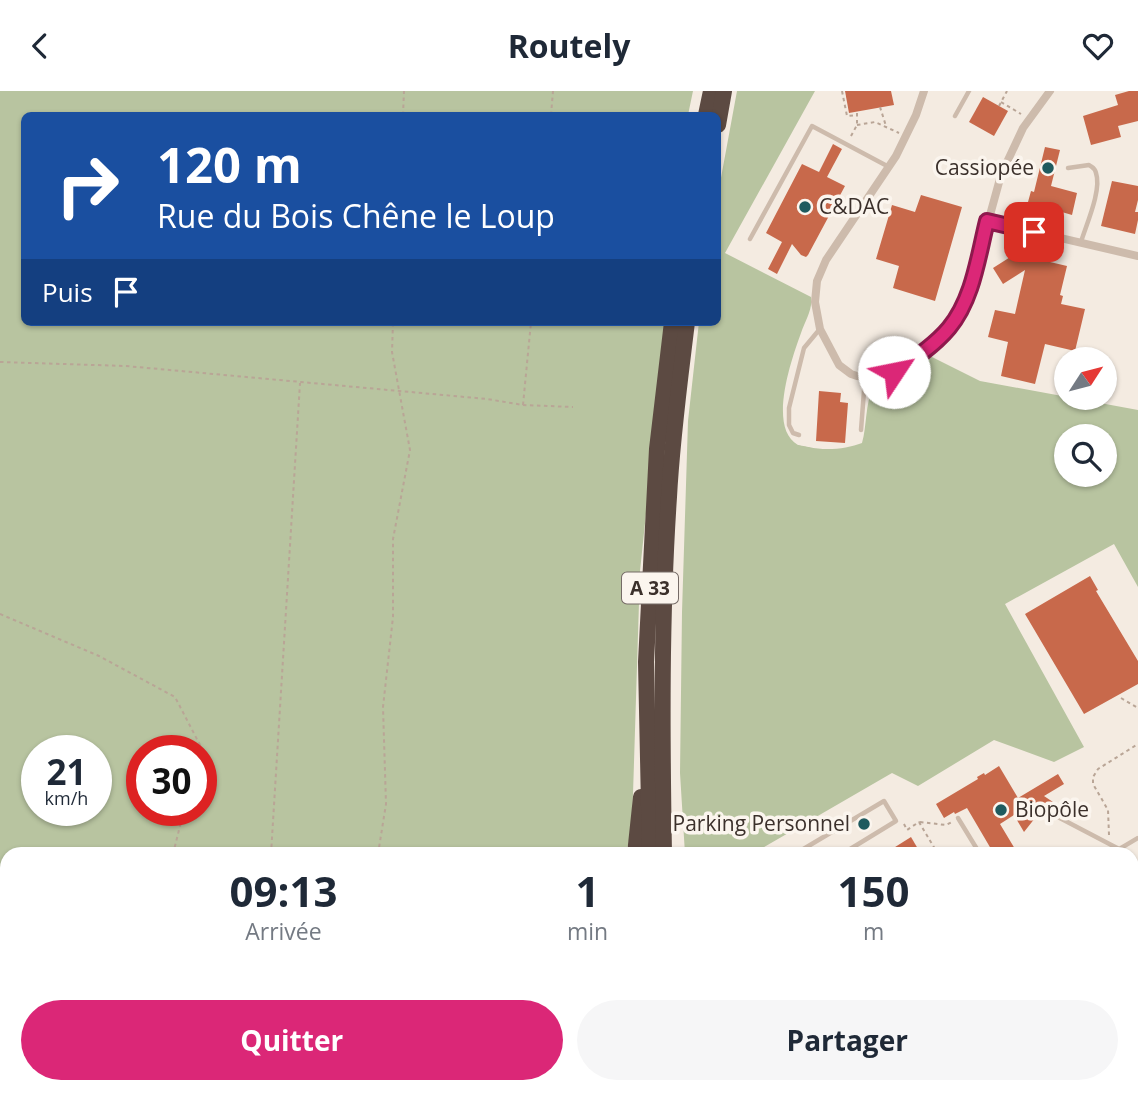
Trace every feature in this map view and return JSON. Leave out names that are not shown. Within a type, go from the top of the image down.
[{"type":"highway","points":[[707,112],[711,91]]},
{"type":"highway","points":[[720,112],[724,91]]},
{"type":"highway","name":"A 33","points":[[650,847],[646,662],[657,449],[672,326]]},
{"type":"highway","name":"A 33","points":[[665,847],[662,664],[665,561],[673,444],[687,326]]},
{"type":"highway","points":[[636,847],[648,747]]},
{"type":"street","points":[[924,91],[916,115],[889,168],[826,260],[814,293],[820,329],[839,365],[851,374],[865,378],[894,372],[931,346],[956,319],[968,295],[1001,175],[1013,146],[1050,91]]},
{"type":"street","points":[[987,221],[1138,256]]},
{"type":"lane","points":[[955,116],[969,91]]},
{"type":"lane","points":[[750,239],[812,126],[889,168]]},
{"type":"lane","points":[[1068,168],[1089,165],[1096,171],[1097,176],[1097,190],[1080,243]]},
{"type":"lane","points":[[799,435],[793,433],[789,425],[789,408],[804,348],[820,329]]},
{"type":"lane","points":[[861,430],[865,378]]},
{"type":"lane","points":[[809,847],[884,801],[896,821],[853,847]]},
{"type":"lane","points":[[1055,815],[1115,847]]},
{"type":"lane","points":[[958,818],[975,847]]},
{"type":"lane","points":[[1122,847],[1138,838]]},
{"type":"path","points":[[403,112],[404,91]]},
{"type":"path","points":[[551,112],[553,91]]},
{"type":"path","points":[[842,91],[847,116],[857,113],[857,125],[846,144]]},
{"type":"path","points":[[999,106],[1007,91]]},
{"type":"path","points":[[1001,102],[1029,119]]},
{"type":"path","points":[[880,107],[886,127]]},
{"type":"path","points":[[857,125],[875,121],[906,136]]},
{"type":"path","points":[[379,847],[386,804],[383,707],[393,617],[393,539],[410,450],[392,352],[393,326]]},
{"type":"path","points":[[523,405],[531,326]]},
{"type":"path","points":[[0,362],[126,366],[487,399],[523,405],[573,407]]},
{"type":"path","points":[[271,847],[300,382]]},
{"type":"path","points":[[0,614],[99,656],[175,697],[195,735]]},
{"type":"path","points":[[1121,698],[1138,708]]},
{"type":"path","points":[[1106,842],[1109,837],[1110,817],[1093,784],[1093,777],[1098,769],[1138,744]]},
{"type":"path","points":[[896,821],[901,820],[907,830],[919,822],[946,825],[958,818]]},
{"type":"path","points":[[919,822],[934,847]]},
{"type":"path","points":[[175,847],[180,826]]},
{"type":"green space","points":[[0,91],[693,91],[689,112],[21,112],[21,326],[666,326],[640,571],[632,826],[628,847],[0,847]]},
{"type":"green space","points":[[737,91],[815,91],[725,253],[811,297],[810,311],[797,344],[785,392],[784,424],[789,436],[798,445],[815,448],[850,447],[862,443],[873,388],[888,375],[924,353],[980,381],[1054,395],[1054,410],[1117,410],[1117,406],[1138,410],[1138,587],[1114,544],[1005,604],[1084,747],[1054,762],[994,740],[918,786],[892,773],[764,847],[685,847],[680,773],[688,421],[699,326],[721,326],[721,178]]},
{"type":"building","points":[[845,91],[891,91],[894,105],[849,113]]},
{"type":"building","points":[[1138,91],[1138,121],[1118,126],[1121,137],[1091,145],[1083,116],[1118,105],[1115,95]]},
{"type":"building","points":[[983,97],[1008,111],[994,136],[969,122]]},
{"type":"building","points":[[833,144],[842,149],[827,177],[845,186],[808,255],[801,255],[792,244],[777,274],[768,269],[782,242],[766,233],[802,164],[819,172]]},
{"type":"building","name":"Cassiopée","points":[[1045,147],[1060,150],[1051,186],[1077,193],[1072,215],[1028,202],[1031,191],[1034,192]]},
{"type":"building","points":[[1112,181],[1138,186],[1135,212],[1138,212],[1138,220],[1135,234],[1101,226]]},
{"type":"building","points":[[921,195],[962,207],[935,301],[893,288],[899,266],[876,259],[892,205],[915,212]]},
{"type":"building","points":[[1026,247],[1053,253],[1050,262],[1067,266],[1060,295],[1063,296],[1061,304],[1085,309],[1076,347],[1045,344],[1035,384],[1001,376],[1008,342],[988,337],[995,310],[1015,314],[1025,270],[1003,284],[993,268]]},
{"type":"building","points":[[819,391],[841,393],[840,402],[848,403],[845,443],[816,441]]},
{"type":"building","points":[[1090,576],[1098,590],[1096,591],[1138,661],[1138,684],[1084,714],[1025,614]]},
{"type":"building","name":"Biopôle","points":[[999,766],[1018,798],[1058,774],[1064,784],[1044,796],[1053,802],[1044,817],[1039,813],[1024,832],[1014,815],[1000,824],[1014,847],[990,847],[967,808],[944,818],[936,804],[978,779],[977,777],[984,773],[985,775]]},
{"type":"building","points":[[911,837],[917,847],[895,847]]},
{"type":"place","name":"Cassiopée","points":[[1048,168]]},
{"type":"place","name":"C&DAC","points":[[805,207]]},
{"type":"place","name":"Biopôle","points":[[1001,810]]},
{"type":"place","name":"Parking Personnel","points":[[864,824]]},
{"type":"route","points":[[894,372],[931,346],[956,319],[968,295],[987,221],[1034,232]]}]
